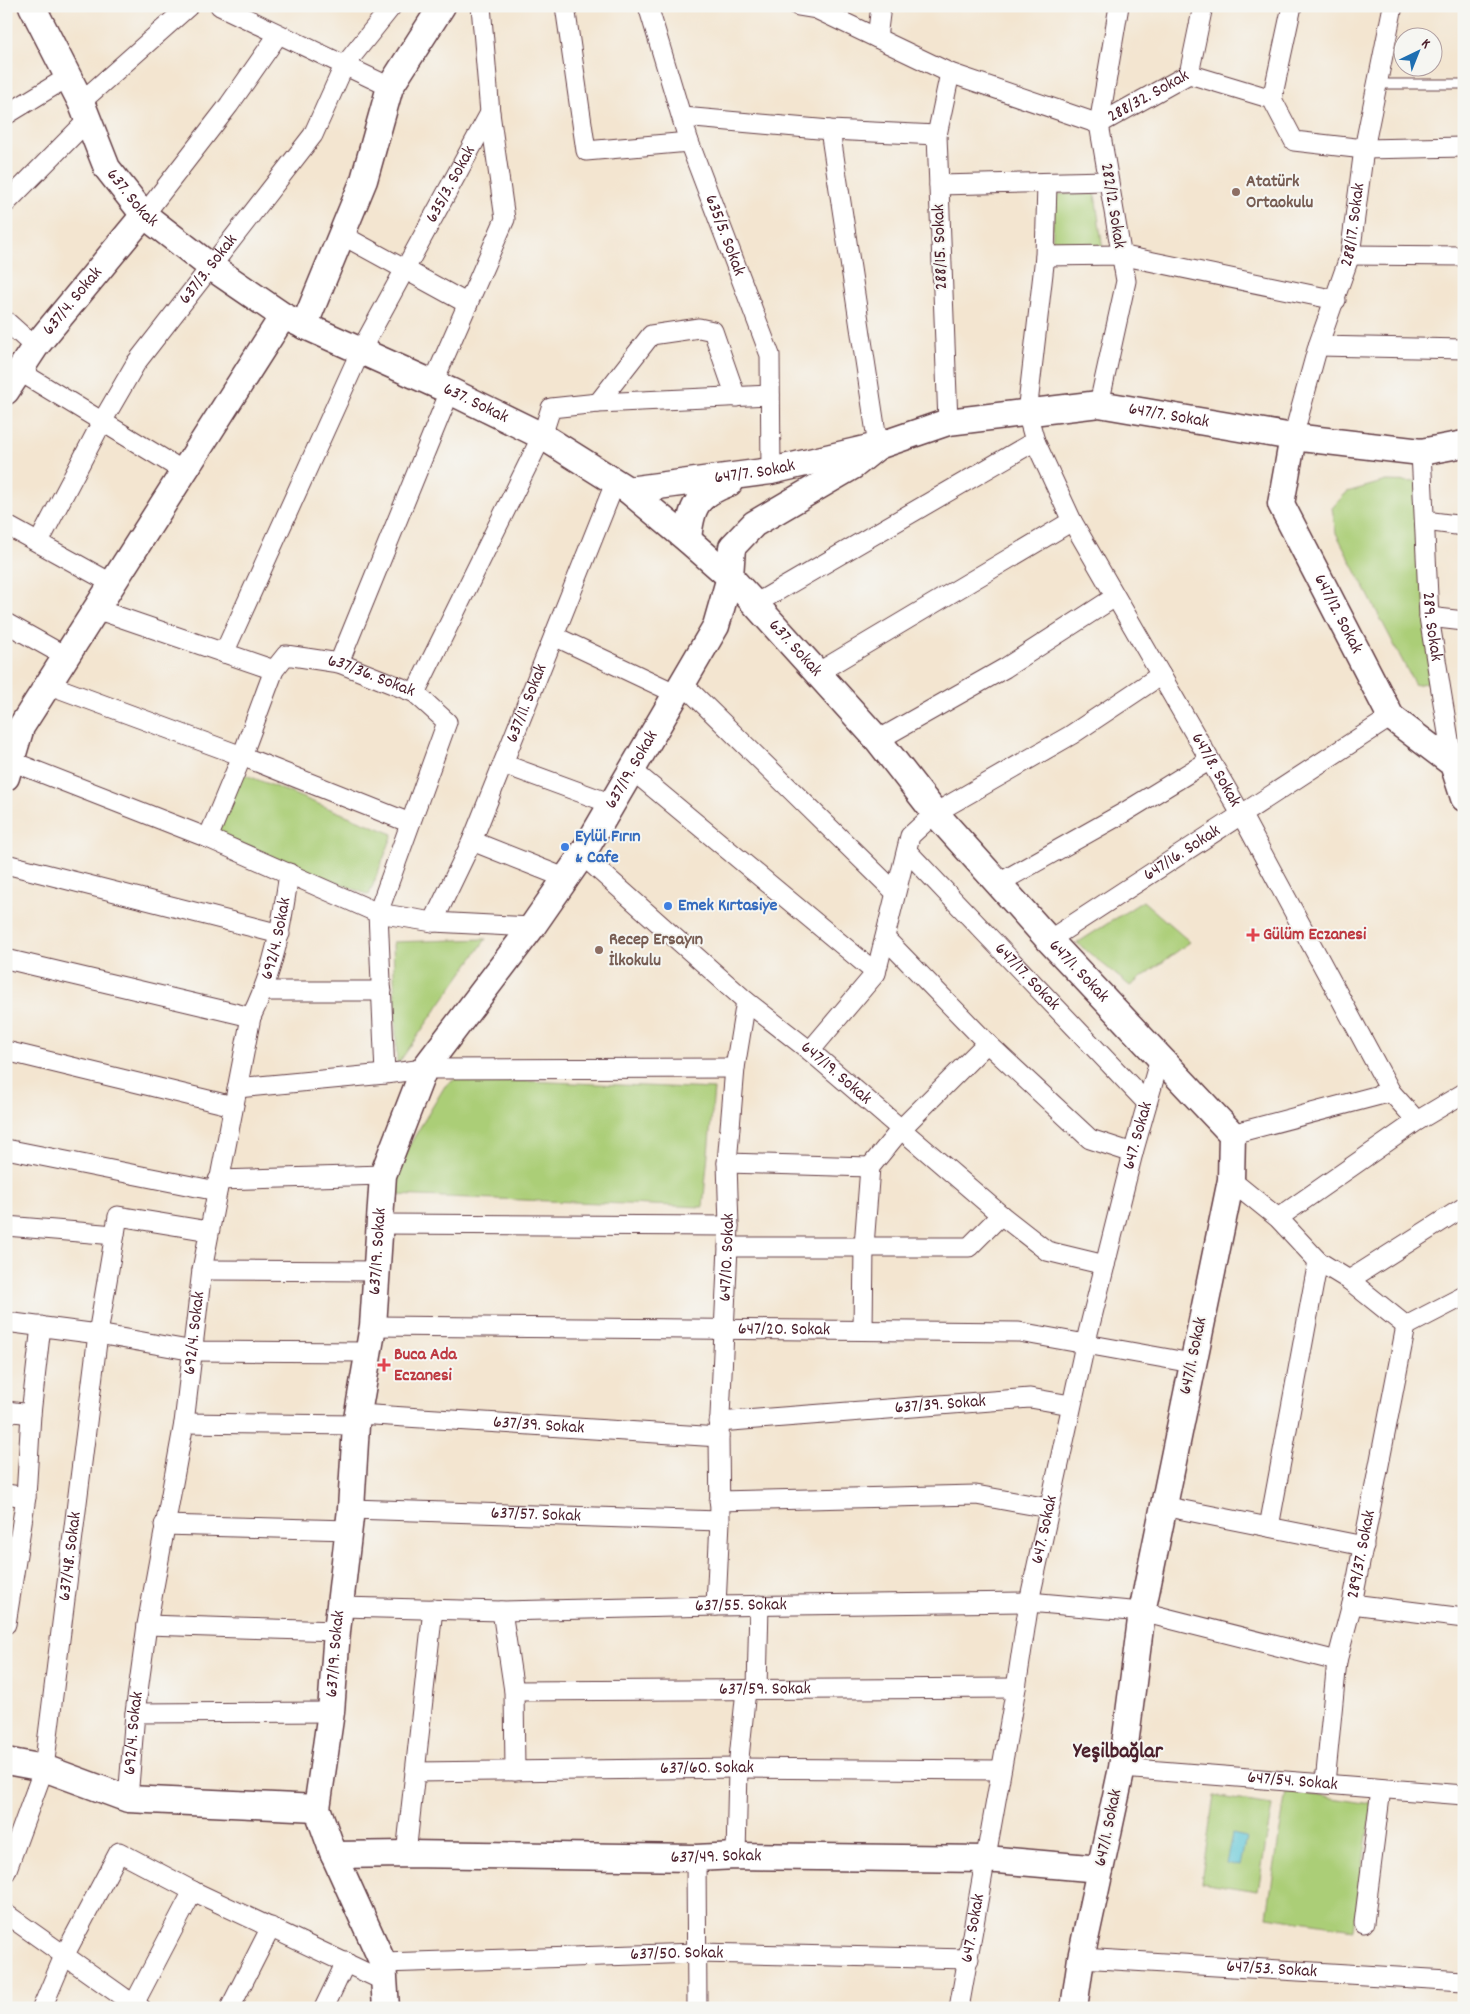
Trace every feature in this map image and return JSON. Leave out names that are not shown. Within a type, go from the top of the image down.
[{"type":"street","name":"637. Sokak","points":[[32,6],[84,111],[107,168],[144,215],[210,266],[294,321],[441,387],[542,436],[622,487],[688,540],[730,577],[878,740],[935,813]]},
{"type":"street","points":[[6,203],[84,111],[190,6]]},
{"type":"street","points":[[220,6],[390,87]]},
{"type":"street","name":"637/3. Sokak","points":[[39,542],[103,420],[136,362],[313,135],[344,66],[392,6]]},
{"type":"street","points":[[339,663],[441,387],[468,304],[506,219],[490,113],[481,6]]},
{"type":"street","points":[[565,6],[586,151],[689,142]]},
{"type":"street","name":"635/5. Sokak","points":[[648,6],[689,142],[770,355],[770,395],[762,472]]},
{"type":"street","name":"288/32. Sokak","points":[[798,6],[816,9],[950,73],[1099,124],[1189,74],[1272,99]]},
{"type":"street","points":[[877,38],[881,6]]},
{"type":"street","name":"282/12. Sokak","points":[[1099,404],[1126,281],[1107,182],[1099,124],[1119,6]]},
{"type":"street","points":[[1189,74],[1203,6]]},
{"type":"street","points":[[1292,6],[1272,99],[1294,141],[1364,148],[1464,147]]},
{"type":"street","name":"288/17. Sokak","points":[[1294,437],[1318,346],[1336,300],[1350,255],[1364,148],[1393,6]]},
{"type":"street","points":[[433,9],[390,87],[364,180],[342,235],[294,321],[185,472],[47,684],[14,723],[9,769],[208,838],[378,913],[433,922],[532,927]]},
{"type":"street","points":[[144,215],[229,105],[278,35]]},
{"type":"street","name":"288/15. Sokak","points":[[948,422],[937,135],[950,73]]},
{"type":"street","points":[[6,115],[68,77]]},
{"type":"street","name":"635/3. Sokak","points":[[224,653],[361,350],[490,113]]},
{"type":"street","points":[[683,117],[830,130],[937,135]]},
{"type":"street","points":[[830,130],[878,446]]},
{"type":"street","points":[[939,186],[1107,182]]},
{"type":"street","points":[[1027,412],[1045,256],[1047,184]]},
{"type":"street","name":"637/4. Sokak","points":[[13,381],[35,347],[144,215]]},
{"type":"street","points":[[342,235],[468,304]]},
{"type":"street","points":[[1045,256],[1120,255],[1336,300]]},
{"type":"street","points":[[1350,255],[1464,256]]},
{"type":"street","points":[[6,321],[35,347]]},
{"type":"street","points":[[598,403],[651,335],[699,328],[713,331],[736,397]]},
{"type":"street","points":[[1318,346],[1464,350]]},
{"type":"street","points":[[13,381],[103,420],[185,472]]},
{"type":"street","points":[[415,693],[542,436],[551,408],[598,403],[770,395]]},
{"type":"street","name":"647/7. Sokak","points":[[622,487],[762,472],[878,446],[948,422],[1099,404],[1294,437],[1421,452],[1464,444]]},
{"type":"street","name":"647/8. Sokak","points":[[1027,412],[1035,440],[1072,522],[1241,814],[1391,1092],[1417,1121]]},
{"type":"street","name":"647/12. Sokak","points":[[1294,437],[1281,504],[1391,717],[1458,765]]},
{"type":"street","points":[[755,604],[1035,440]]},
{"type":"street","name":"647/7. Sokak","points":[[730,577],[732,547],[754,524],[853,466],[878,446]]},
{"type":"street","name":"289. Sokak","points":[[1421,452],[1429,617],[1464,798]]},
{"type":"street","points":[[688,540],[690,517],[696,502],[712,489],[762,472]]},
{"type":"street","name":"637/11. Sokak","points":[[433,922],[472,841],[554,636],[622,487]]},
{"type":"street","points":[[1425,521],[1464,526]]},
{"type":"street","points":[[817,673],[1072,522]]},
{"type":"street","points":[[6,525],[113,584]]},
{"type":"street","name":"637/19. Sokak","points":[[386,2008],[384,1972],[334,1855],[317,1808],[331,1712],[350,1520],[357,1419],[367,1352],[373,1326],[383,1175],[424,1069],[532,927],[582,855],[716,626],[730,577]]},
{"type":"street","points":[[878,740],[1006,668],[1115,597]]},
{"type":"street","points":[[96,609],[274,670],[242,756],[208,838]]},
{"type":"street","points":[[1429,617],[1464,621]]},
{"type":"street","points":[[6,623],[65,656]]},
{"type":"street","points":[[554,636],[680,689],[895,892]]},
{"type":"street","name":"637/36. Sokak","points":[[274,670],[286,655],[339,663],[415,693],[448,722],[378,913]]},
{"type":"street","points":[[810,1050],[876,973],[910,836],[935,813],[1071,735],[1161,675]]},
{"type":"street","points":[[47,684],[242,756],[410,823]]},
{"type":"street","name":"647/16. Sokak","points":[[1049,940],[1391,717]]},
{"type":"street","points":[[999,883],[1125,812],[1210,760]]},
{"type":"street","points":[[503,764],[612,804]]},
{"type":"street","points":[[632,770],[876,973]]},
{"type":"street","name":"647/1. Sokak","points":[[935,813],[1049,940],[1232,1134],[1231,1180],[1142,1612],[1122,1768],[1080,1958],[1074,2008]]},
{"type":"street","points":[[472,841],[565,878]]},
{"type":"street","name":"647/17. Sokak","points":[[906,850],[1147,1103]]},
{"type":"street","name":"647/19. Sokak","points":[[582,855],[746,1001],[810,1050],[1001,1215],[1048,1250],[1105,1265]]},
{"type":"street","points":[[6,864],[280,934]]},
{"type":"street","name":"692/4. Sokak","points":[[128,1799],[135,1713],[147,1625],[184,1423],[202,1270],[250,1017],[264,991],[280,934],[289,874]]},
{"type":"street","points":[[378,913],[385,1074]]},
{"type":"street","points":[[885,938],[987,1043],[1090,1139],[1133,1153]]},
{"type":"street","points":[[6,959],[250,1017]]},
{"type":"street","points":[[264,991],[382,991]]},
{"type":"street","name":"647/10. Sokak","points":[[716,1606],[720,1521],[719,1430],[729,1226],[727,1163],[735,1068],[746,1001]]},
{"type":"street","points":[[862,1330],[864,1246],[870,1167],[902,1128],[987,1043]]},
{"type":"street","points":[[6,1051],[235,1097],[424,1069],[735,1068]]},
{"type":"street","name":"647. Sokak","points":[[959,2008],[1016,1688],[1029,1602],[1084,1345],[1133,1153],[1160,1058]]},
{"type":"street","points":[[1232,1134],[1391,1092]]},
{"type":"street","points":[[1278,1218],[1417,1121],[1464,1093]]},
{"type":"street","points":[[6,1149],[218,1186],[383,1175]]},
{"type":"street","points":[[727,1163],[870,1167]]},
{"type":"street","points":[[1231,1180],[1278,1218],[1318,1261],[1349,1280],[1406,1326],[1464,1296]]},
{"type":"street","points":[[1349,1280],[1464,1208]]},
{"type":"street","points":[[728,1247],[969,1247],[1001,1215]]},
{"type":"street","name":"637/48. Sokak","points":[[6,1872],[44,1768],[98,1334],[118,1216],[209,1232]]},
{"type":"street","points":[[381,1224],[729,1226]]},
{"type":"street","points":[[6,1226],[114,1235]]},
{"type":"street","points":[[1269,1527],[1318,1261]]},
{"type":"street","points":[[202,1270],[378,1271]]},
{"type":"street","points":[[6,1322],[98,1334],[194,1350],[367,1352]]},
{"type":"street","points":[[6,1624],[26,1497],[31,1414],[41,1326]]},
{"type":"street","name":"647/20. Sokak","points":[[373,1326],[1019,1332],[1192,1363]]},
{"type":"street","name":"289/37. Sokak","points":[[1325,1783],[1337,1661],[1352,1604],[1364,1546],[1406,1326]]},
{"type":"street","name":"637/39. Sokak","points":[[184,1423],[357,1419],[719,1430],[1030,1398],[1071,1405]]},
{"type":"street","points":[[6,1411],[31,1414]]},
{"type":"street","points":[[6,1494],[26,1497]]},
{"type":"street","points":[[719,1501],[976,1496],[1049,1508]]},
{"type":"street","points":[[1163,1506],[1364,1546]]},
{"type":"street","name":"637/57. Sokak","points":[[164,1524],[350,1520],[720,1521]]},
{"type":"street","name":"637/55. Sokak","points":[[147,1625],[339,1619],[433,1609],[502,1611],[1029,1602],[1142,1612],[1337,1661]]},
{"type":"street","points":[[1352,1604],[1464,1618]]},
{"type":"street","points":[[736,1856],[738,1768],[752,1690],[759,1606]]},
{"type":"street","points":[[406,1854],[433,1609]]},
{"type":"street","points":[[502,1611],[514,1692],[515,1771]]},
{"type":"street","name":"637/59. Sokak","points":[[514,1692],[1016,1688]]},
{"type":"street","points":[[135,1713],[331,1712]]},
{"type":"street","points":[[6,1761],[44,1768],[128,1799],[317,1808]]},
{"type":"street","name":"637/60. Sokak","points":[[415,1772],[738,1768],[1001,1770]]},
{"type":"street","name":"647/54. Sokak","points":[[1122,1768],[1464,1795]]},
{"type":"street","points":[[1364,1923],[1381,1789]]},
{"type":"street","points":[[42,2008],[64,1956],[119,1852],[193,1891],[346,1962],[384,1972]]},
{"type":"street","name":"637/49. Sokak","points":[[334,1855],[986,1859],[1100,1868]]},
{"type":"street","points":[[696,1858],[697,2008]]},
{"type":"street","points":[[6,1914],[129,2004],[193,1891]]},
{"type":"street","points":[[230,2008],[271,1928]]},
{"type":"street","name":"637/50. Sokak","points":[[384,1972],[697,1954],[969,1959]]},
{"type":"street","name":"647/53. Sokak","points":[[1080,1958],[1464,1981]]},
{"type":"street","points":[[324,2008],[346,1962]]},
{"type":"lane","points":[[1377,84],[1464,84]]},
{"type":"green space","points":[[1054,194],[1095,194],[1103,250],[1052,249]]},
{"type":"green space","points":[[1386,481],[1427,482],[1441,680],[1415,685],[1336,533],[1332,508],[1347,492]]},
{"type":"green space","points":[[241,773],[393,834],[369,895],[217,835]]},
{"type":"green space","points":[[1143,901],[1190,942],[1130,986],[1077,943]]},
{"type":"green space","points":[[486,939],[397,1065],[393,942]]},
{"type":"green space","points":[[457,1078],[714,1089],[703,1207],[393,1195],[398,1164],[445,1086]]},
{"type":"green space","points":[[1286,1791],[1372,1804],[1353,1929],[1267,1916]]},
{"type":"green space","points":[[1214,1796],[1272,1805],[1258,1891],[1201,1882]]},
{"type":"water","points":[[1232,1834],[1246,1837],[1240,1866],[1226,1863]]},
{"type":"place","name":"Atatürk Ortaokulu","points":[[1236,192]]},
{"type":"place","name":"Eylül Fırın & Cafe","points":[[565,847]]},
{"type":"place","name":"Emek Kırtasiye","points":[[668,906]]},
{"type":"place","name":"Gülüm Eczanesi","points":[[1253,935]]},
{"type":"place","name":"Recep Ersayın İlkokulu","points":[[599,950]]},
{"type":"place","name":"Buca Ada Eczanesi","points":[[384,1365]]},
{"type":"district","name":"Yeşilbağlar","points":[[1118,1752]]}]
